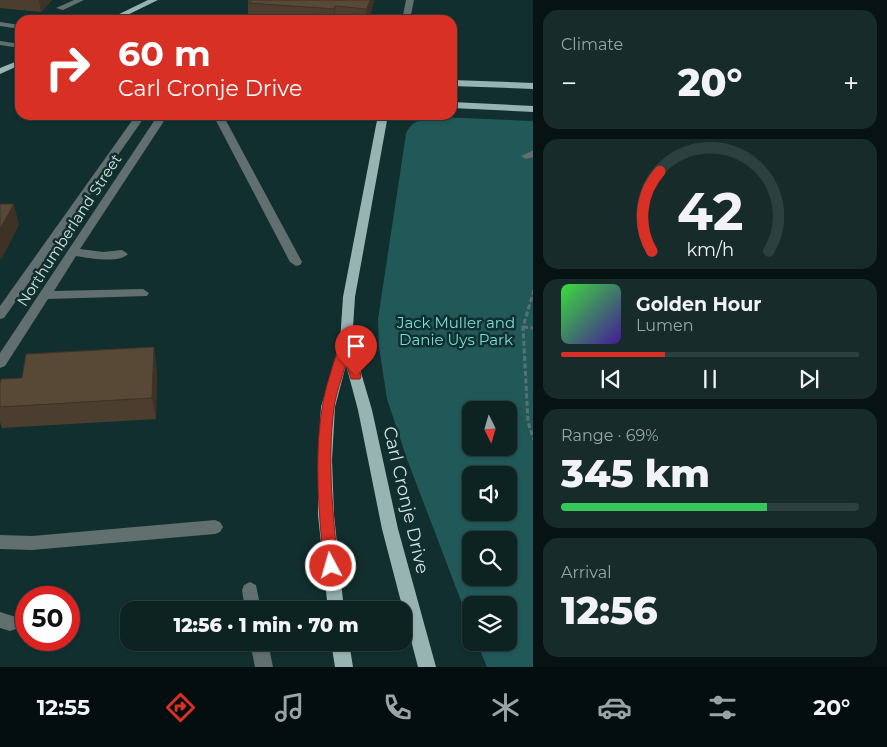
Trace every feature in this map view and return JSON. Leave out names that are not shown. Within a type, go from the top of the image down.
[{"type":"main road","points":[[122,15],[154,0]]},
{"type":"main road","points":[[0,71],[15,64]]},
{"type":"main road","points":[[457,83],[533,86]]},
{"type":"main road","points":[[457,105],[533,109]]},
{"type":"main road","name":"Carl Cronje Drive","points":[[335,601],[326,515],[325,460],[328,408],[346,342],[349,297],[383,120]]},
{"type":"main road","name":"Carl Cronje Drive","points":[[346,342],[365,410],[390,529],[427,667]]},
{"type":"main road","points":[[341,651],[344,667]]},
{"type":"street","points":[[60,8],[80,0]]},
{"type":"street","points":[[407,15],[410,0]]},
{"type":"street","points":[[0,24],[15,26]]},
{"type":"street","points":[[0,43],[15,45]]},
{"type":"street","name":"Northumberland Street","points":[[0,315],[138,120]]},
{"type":"street","name":"Northumberland Street","points":[[0,363],[160,120]]},
{"type":"street","points":[[221,120],[296,262]]},
{"type":"street","points":[[73,252],[103,256],[122,254]]},
{"type":"street","points":[[44,295],[144,293]]},
{"type":"street","points":[[0,542],[32,543],[215,527]]},
{"type":"street","points":[[250,590],[252,601]]},
{"type":"street","points":[[261,651],[264,667]]},
{"type":"path","points":[[533,290],[523,327],[528,422],[533,440]]},
{"type":"path","points":[[523,327],[533,328]]},
{"type":"green space","name":"Jack Muller and Danie Uys Park","points":[[457,118],[533,121],[533,667],[487,667],[480,651],[517,651],[517,596],[462,596],[462,603],[407,459],[387,399],[379,347],[378,319],[406,134],[412,125],[422,120],[457,120]]},
{"type":"building","points":[[251,0],[370,0],[367,9],[335,6],[334,9],[249,3]]},
{"type":"building","points":[[0,204],[14,204],[0,229]]},
{"type":"building","points":[[154,347],[152,398],[0,407],[1,379],[22,378],[26,354]]},
{"type":"route","points":[[331,566],[326,515],[325,460],[328,408],[346,342],[356,376]]}]
